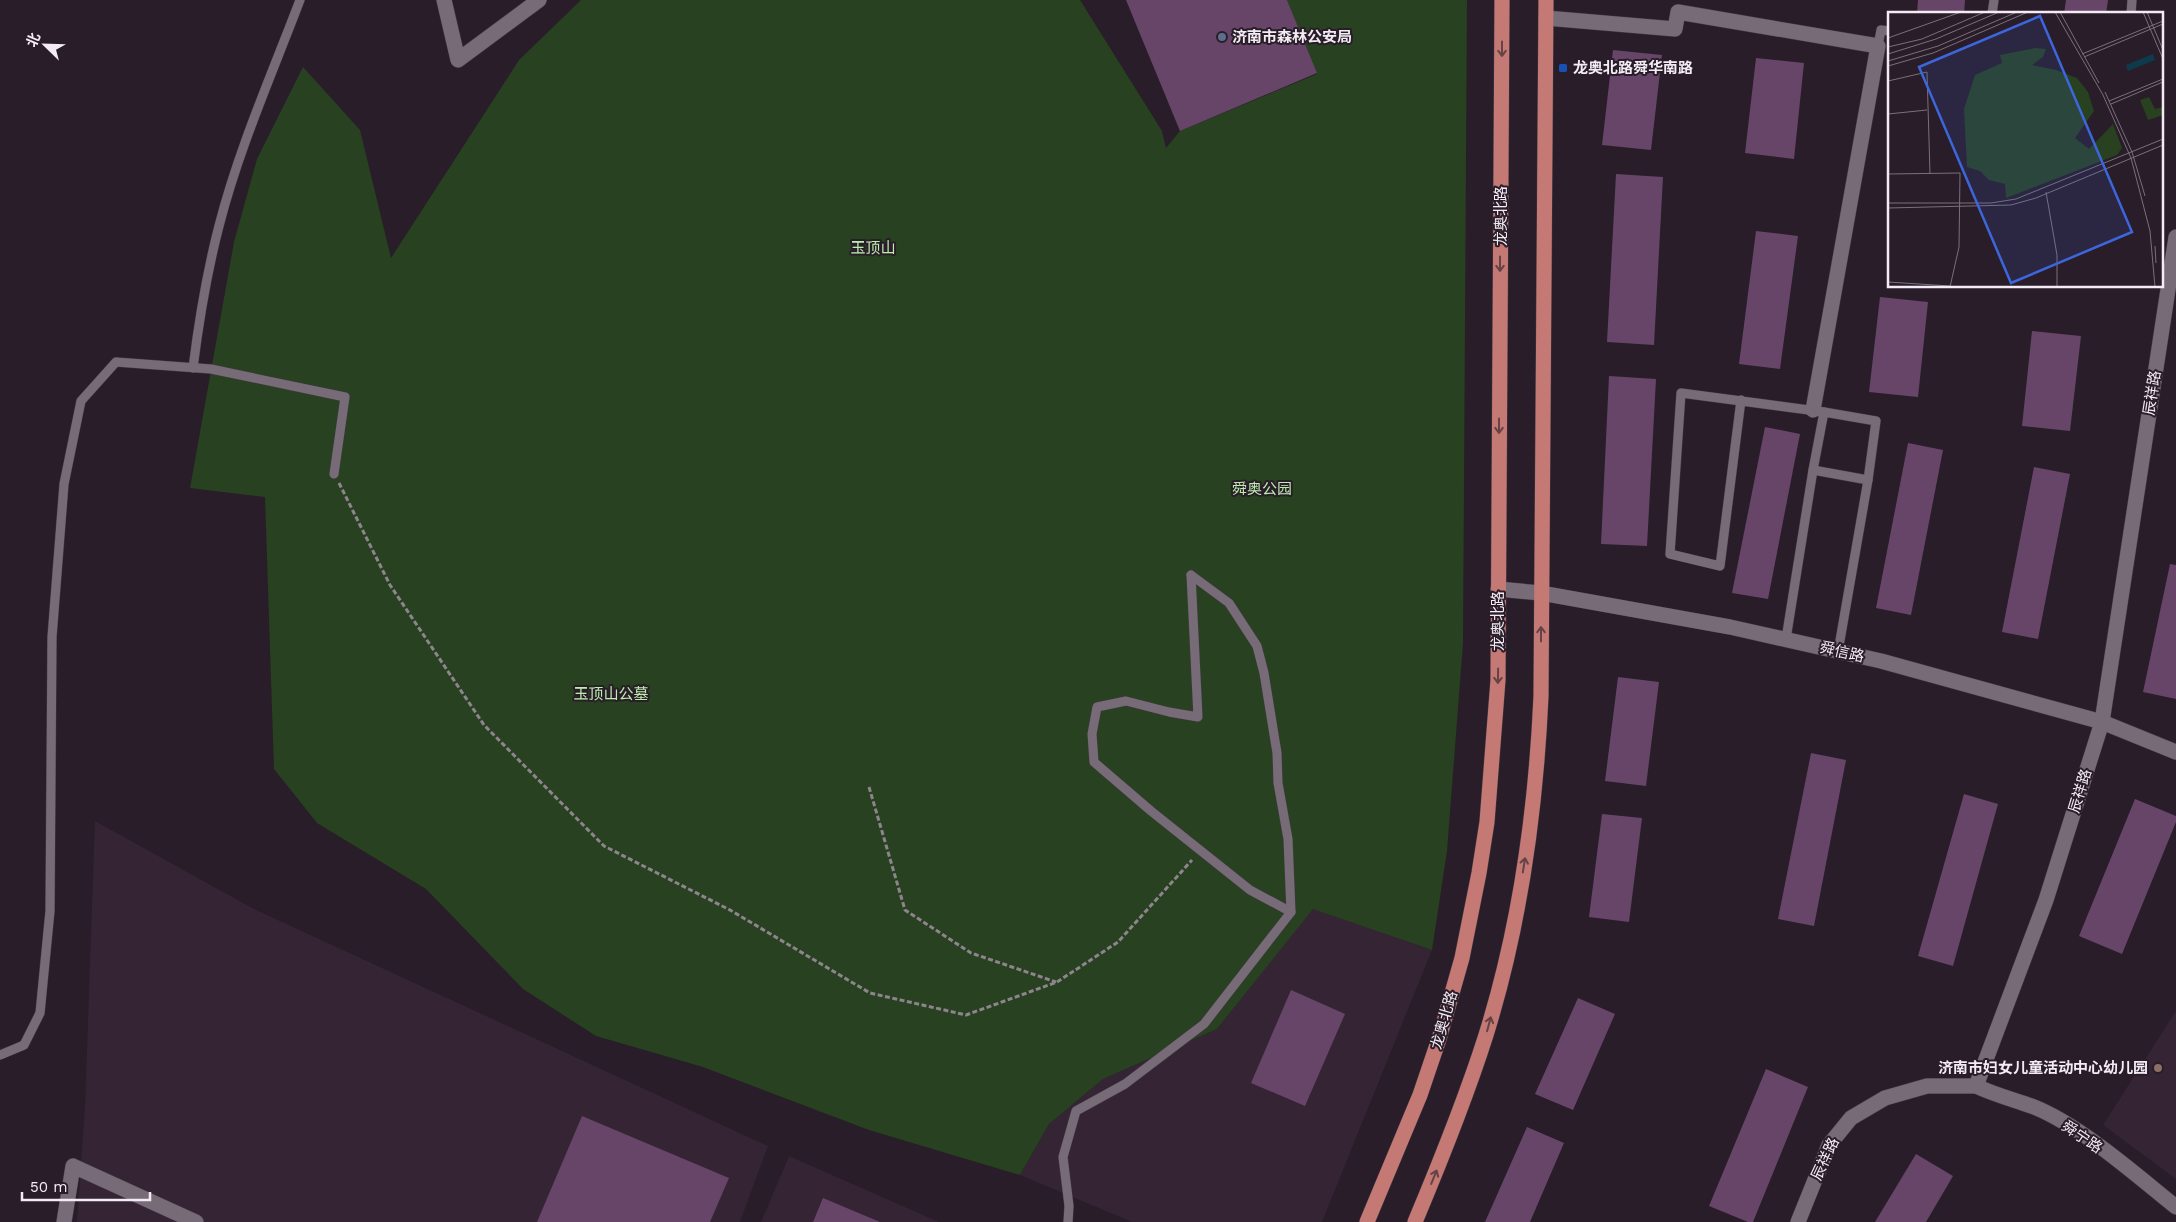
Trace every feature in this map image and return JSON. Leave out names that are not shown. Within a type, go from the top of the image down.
[{"type":"main road","name":"龙奥北路","points":[[1367,1222],[1420,1095],[1439,1039],[1462,958],[1485,831],[1498,680],[1502,0]]},
{"type":"main road","points":[[1415,1222],[1457,1120],[1486,1034],[1512,933],[1524,862],[1539,745],[1546,0]]},
{"type":"street","points":[[444,0],[458,60],[539,0]]},
{"type":"street","points":[[1546,18],[1675,29],[1678,12],[1878,46],[1818,411]]},
{"type":"street","name":"辰祥路","points":[[1798,1222],[1829,1145],[1851,1118],[1885,1098],[1927,1086],[1976,1086],[2046,900],[2102,722],[2176,237]]},
{"type":"street","name":"舜信路","points":[[1498,589],[1541,594],[1730,626],[1881,661],[2102,722],[2176,752]]},
{"type":"street","name":"舜宁路","points":[[1976,1086],[2001,1097],[2035,1108],[2083,1135],[2176,1207]]},
{"type":"street","points":[[64,1222],[73,1166],[196,1222]]},
{"type":"lane","points":[[193,368],[198,325],[219,225],[248,136],[300,0]]},
{"type":"lane","points":[[1878,46],[1881,30],[1888,31]]},
{"type":"lane","points":[[0,1055],[24,1044],[40,1013],[50,911],[52,637],[64,484],[81,401],[116,362],[211,369],[345,397],[334,474]]},
{"type":"lane","points":[[1741,400],[1720,566],[1670,554],[1681,393],[1741,400],[1818,411],[1876,422],[1868,480],[1838,652]]},
{"type":"lane","points":[[1786,640],[1813,470],[1818,411]]},
{"type":"lane","points":[[1813,470],[1868,480]]},
{"type":"lane","points":[[1068,1222],[1069,1206],[1063,1157],[1076,1111],[1125,1084],[1204,1024],[1292,912],[1288,839],[1278,782],[1277,753],[1264,673],[1257,646],[1229,603],[1191,574],[1198,717],[1126,701],[1097,707],[1092,734],[1094,762],[1151,811],[1250,890],[1292,912]]},
{"type":"path","points":[[334,474],[390,585],[484,725],[604,846],[730,910],[870,993],[966,1015],[1056,982],[1118,942],[1200,851]]},
{"type":"path","points":[[869,787],[879,827],[905,910],[971,954],[1056,982]]},
{"type":"shaded area","points":[[95,821],[254,909],[768,1146],[740,1222],[77,1222],[85,1106]]},
{"type":"shaded area","points":[[1313,908],[1432,950],[1322,1222],[1132,1222],[1020,1175],[1049,1124],[1103,1079],[1217,1029]]},
{"type":"shaded area","name":"济南市妇女儿童活动中心幼儿园","points":[[2176,1011],[2176,1179],[2103,1125]]},
{"type":"shaded area","points":[[789,1156],[939,1222],[761,1222]]},
{"type":"green space","points":[[581,0],[1080,0],[1162,131],[1166,148],[1180,131],[1317,74],[1287,0],[1467,0],[1463,643],[1447,851],[1432,950],[1313,909],[1217,1029],[1103,1079],[1049,1124],[1020,1175],[869,1130],[703,1067],[596,1036],[523,989],[426,889],[317,823],[274,769],[265,497],[190,488],[234,242],[257,159],[303,67],[360,130],[391,258],[519,60]]},
{"type":"building","name":"济南市森林公安局","points":[[1126,0],[1287,0],[1317,73],[1180,131]]},
{"type":"building","points":[[1918,0],[1965,0],[1964,12],[1917,12]]},
{"type":"building","points":[[2066,0],[2108,0],[2106,12],[2064,12]]},
{"type":"building","points":[[1613,50],[1662,55],[1651,150],[1602,145]]},
{"type":"building","points":[[1756,58],[1804,63],[1794,159],[1745,153]]},
{"type":"building","points":[[1616,174],[1663,177],[1654,345],[1607,342]]},
{"type":"building","points":[[1756,231],[1798,236],[1780,369],[1739,364]]},
{"type":"building","points":[[1880,297],[1928,302],[1918,397],[1869,392]]},
{"type":"building","points":[[2032,331],[2081,336],[2070,431],[2022,426]]},
{"type":"building","points":[[1609,376],[1656,379],[1647,546],[1601,544]]},
{"type":"building","points":[[1765,427],[1800,434],[1768,599],[1732,593]]},
{"type":"building","points":[[1908,443],[1943,450],[1911,615],[1876,608]]},
{"type":"building","points":[[2034,467],[2070,474],[2038,639],[2002,632]]},
{"type":"building","points":[[2170,564],[2176,565],[2176,699],[2143,692]]},
{"type":"building","points":[[1618,677],[1659,682],[1646,786],[1605,781]]},
{"type":"building","points":[[1811,753],[1846,760],[1814,926],[1778,919]]},
{"type":"building","points":[[1964,794],[1998,804],[1953,966],[1918,956]]},
{"type":"building","points":[[2135,799],[2176,816],[2176,822],[2122,954],[2079,936]]},
{"type":"building","points":[[1602,814],[1642,818],[1629,922],[1589,917]]},
{"type":"building","points":[[1291,990],[1345,1014],[1305,1106],[1251,1083]]},
{"type":"building","points":[[1578,998],[1615,1014],[1573,1110],[1535,1094]]},
{"type":"building","points":[[1766,1069],[1808,1087],[1753,1222],[1748,1222],[1709,1206]]},
{"type":"building","points":[[582,1116],[729,1178],[710,1222],[537,1222]]},
{"type":"building","points":[[1527,1127],[1564,1143],[1530,1222],[1485,1222]]},
{"type":"building","points":[[1916,1154],[1953,1176],[1926,1222],[1875,1222]]},
{"type":"building","points":[[823,1198],[880,1222],[813,1222]]},
{"type":"place","name":"济南市森林公安局","points":[[1222,37]]},
{"type":"place","name":"龙奥北路舜华南路","points":[[1563,68]]},
{"type":"place","name":"济南市妇女儿童活动中心幼儿园","points":[[2158,1068]]},
{"type":"park label","name":"玉顶山","points":[[873,248]]},
{"type":"park label","name":"舜奥公园","points":[[1262,489]]},
{"type":"park label","name":"玉顶山公墓","points":[[611,694]]}]
